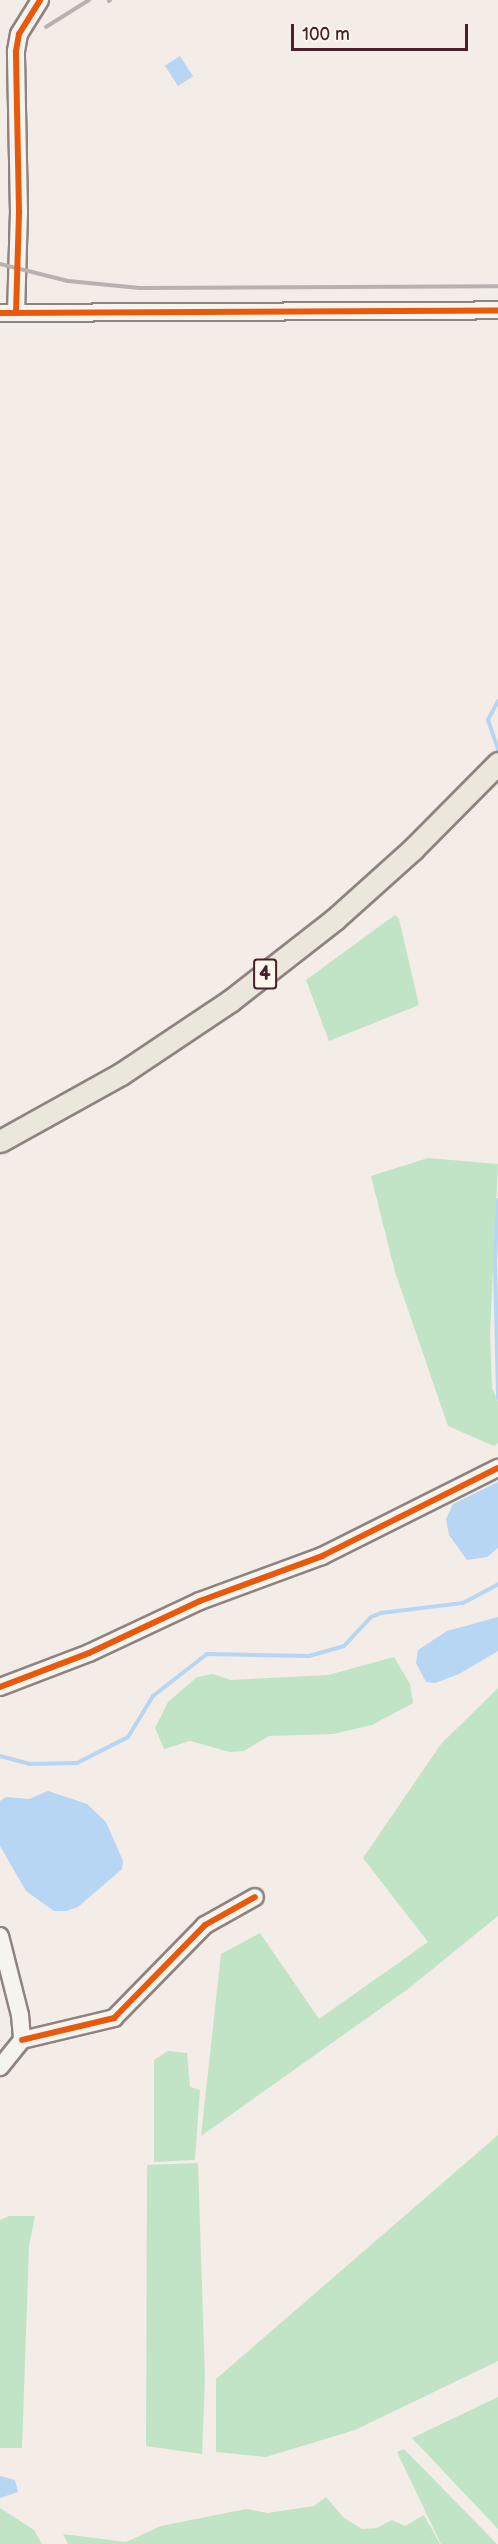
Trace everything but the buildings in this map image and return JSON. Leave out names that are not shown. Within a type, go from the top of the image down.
[{"type":"main road","name":"4","points":[[0,1141],[121,1074],[230,1001],[335,919],[413,849],[498,763]]},
{"type":"street","points":[[40,0],[19,34],[16,51],[19,212],[8,313],[498,310]]},
{"type":"street","points":[[0,1687],[89,1653],[200,1601],[322,1556],[498,1468]]},
{"type":"street","points":[[0,2067],[22,2040],[114,2018],[205,1925],[255,1897]]},
{"type":"street","points":[[0,1936],[20,2015],[22,2040]]},
{"type":"green space","points":[[395,915],[399,919],[419,1005],[329,1041],[306,980]]},
{"type":"green space","points":[[428,1158],[498,1164],[490,1333],[492,1388],[498,1402],[498,1443],[494,1446],[448,1426],[395,1272],[371,1176]]},
{"type":"green space","points":[[394,1657],[410,1684],[413,1703],[372,1725],[333,1734],[269,1736],[244,1751],[230,1752],[190,1741],[164,1749],[155,1728],[168,1702],[197,1677],[213,1674],[231,1680],[328,1675]]},
{"type":"green space","points":[[498,1688],[498,1916],[408,1989],[201,2136],[221,1954],[260,1933],[319,2019],[428,1942],[363,1858],[441,1744]]},
{"type":"green space","points":[[168,2051],[187,2053],[190,2087],[200,2090],[195,2160],[154,2162],[154,2060]]},
{"type":"green space","points":[[498,2135],[498,2361],[355,2430],[266,2457],[216,2452],[216,2379]]},
{"type":"green space","points":[[198,2163],[205,2379],[202,2454],[146,2446],[147,2165]]},
{"type":"green space","points":[[9,2216],[35,2216],[29,2246],[22,2448],[0,2448],[0,2220]]},
{"type":"green space","points":[[498,2397],[498,2529],[412,2438]]},
{"type":"green space","points":[[404,2449],[497,2544],[441,2544],[397,2452]]},
{"type":"green space","points":[[326,2497],[344,2518],[362,2529],[377,2528],[392,2520],[405,2526],[424,2515],[440,2544],[68,2544],[63,2534],[126,2542],[161,2526],[246,2509],[268,2513],[314,2506]]},
{"type":"green space","points":[[0,2508],[34,2530],[42,2544],[0,2544]]},
{"type":"water","points":[[180,56],[193,76],[178,86],[165,66]]},
{"type":"water","points":[[498,1482],[498,1548],[487,1557],[467,1560],[449,1535],[446,1519],[453,1504]]},
{"type":"water","points":[[498,1617],[498,1651],[459,1674],[435,1683],[426,1682],[416,1663],[418,1650],[447,1631]]},
{"type":"water","points":[[48,1791],[87,1804],[106,1822],[123,1861],[122,1869],[78,1907],[66,1911],[54,1911],[26,1891],[0,1846],[0,1801],[6,1797],[29,1799]]},
{"type":"water","points":[[0,2476],[15,2480],[18,2492],[0,2498]]},
{"type":"waterway","points":[[498,701],[488,720],[498,749]]},
{"type":"waterway","points":[[498,1200],[495,1261],[498,1398]]},
{"type":"waterway","points":[[0,1756],[29,1764],[77,1763],[128,1737],[153,1696],[207,1654],[309,1656],[344,1646],[371,1617],[381,1613],[463,1603],[498,1584]]},
{"type":"railway","points":[[46,27],[89,0]]},
{"type":"railway","points":[[0,264],[68,281],[140,288],[498,286]]},
{"type":"cycle path","points":[[16,313],[19,212],[16,51],[19,34],[40,0]]},
{"type":"cycle path","points":[[0,313],[498,310]]},
{"type":"cycle path","points":[[0,1687],[89,1653],[200,1601],[322,1556],[498,1468]]},
{"type":"cycle path","points":[[22,2040],[114,2018],[205,1925],[255,1897]]}]
